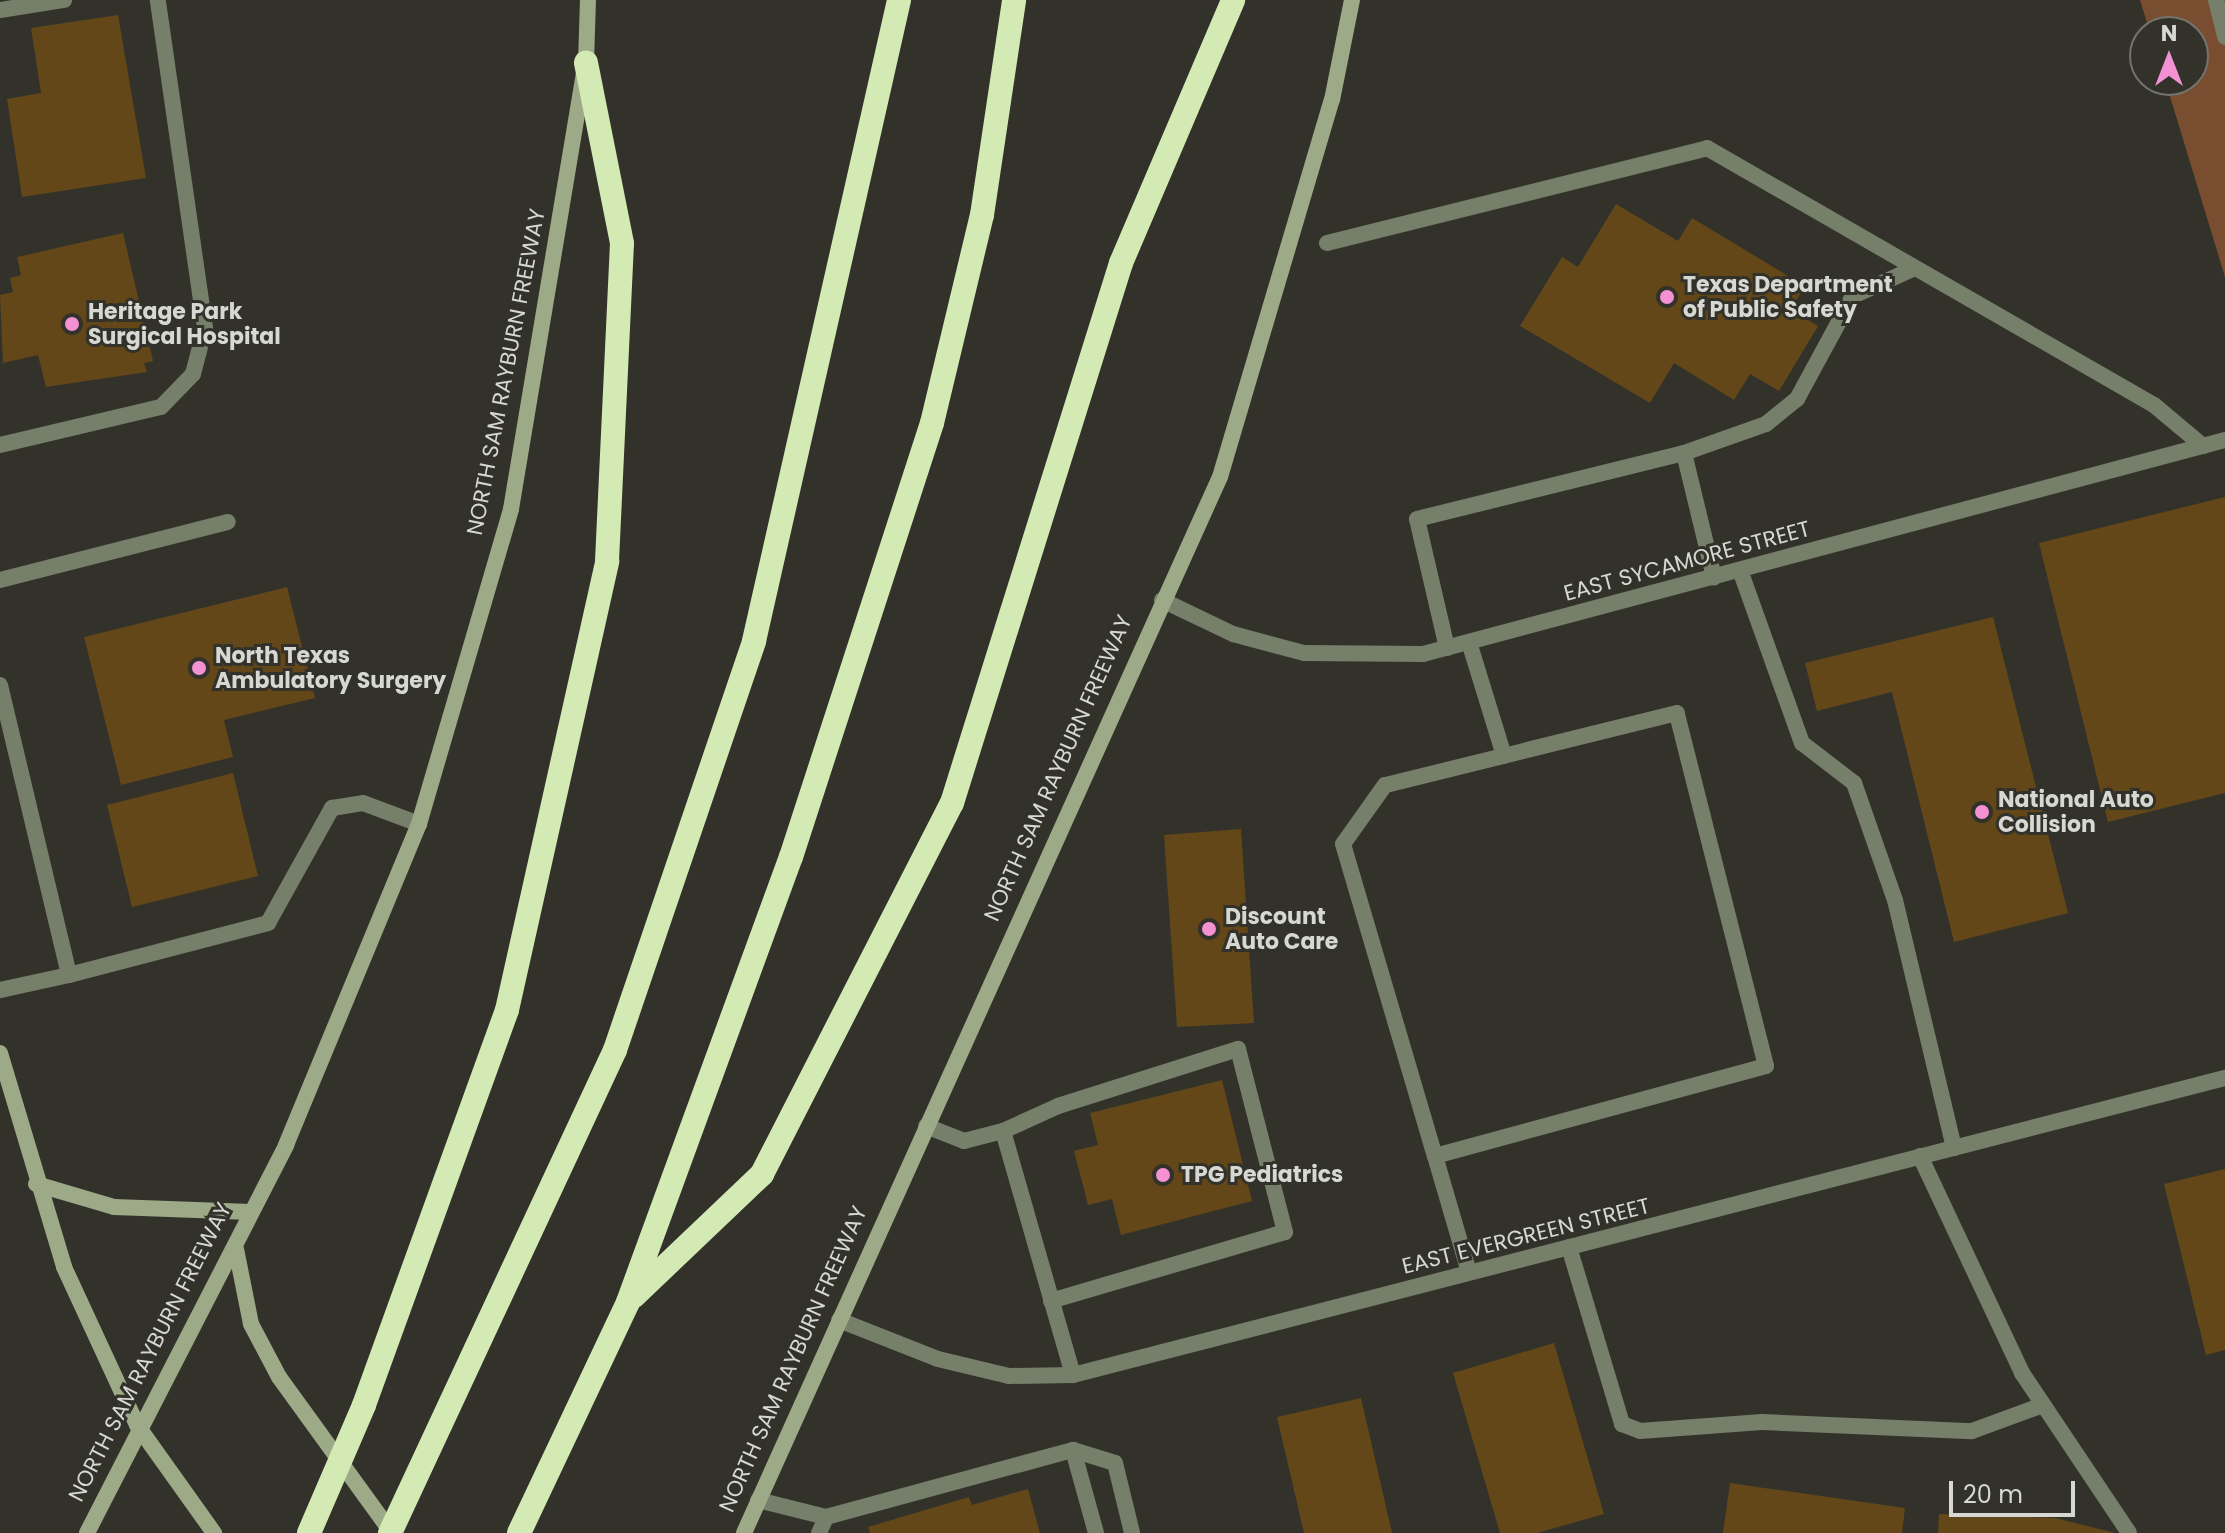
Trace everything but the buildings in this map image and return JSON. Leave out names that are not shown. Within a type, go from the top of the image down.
[{"type":"highway","points":[[391,1533],[615,1050],[754,641],[899,0]]},
{"type":"highway","points":[[519,1533],[628,1302],[791,857],[932,423],[982,215],[1014,0]]},
{"type":"highway","points":[[628,1302],[762,1174],[952,803],[1121,263],[1233,0]]},
{"type":"highway","points":[[309,1533],[364,1405],[507,1010],[607,561],[622,243],[586,63]]},
{"type":"main road","name":"NORTH SAM RAYBURN FREEWAY","points":[[87,1533],[137,1425],[236,1249],[359,978],[419,824],[511,509],[586,63],[588,0]]},
{"type":"main road","name":"NORTH SAM RAYBURN FREEWAY","points":[[744,1533],[1220,477],[1332,100],[1352,0]]},
{"type":"main road","points":[[0,1053],[4,1086],[64,1267],[137,1425],[214,1533]]},
{"type":"main road","points":[[36,1184],[114,1207],[251,1212]]},
{"type":"main road","points":[[236,1249],[251,1324],[279,1377],[391,1533]]},
{"type":"street","points":[[0,10],[64,0]]},
{"type":"street","points":[[0,445],[161,407],[193,374],[205,328],[158,0]]},
{"type":"street","points":[[2216,0],[2225,37]]},
{"type":"street","points":[[1327,243],[1707,148],[2154,405],[2203,446]]},
{"type":"street","points":[[1447,648],[1417,519],[1684,453],[1766,424],[1797,399],[1853,296],[1915,268]]},
{"type":"street","name":"EAST SYCAMORE STREET","points":[[1162,600],[1233,634],[1304,653],[1364,659],[1447,648],[2225,440]]},
{"type":"street","points":[[1684,453],[1714,577]]},
{"type":"street","points":[[1,574],[228,522]]},
{"type":"street","points":[[1740,570],[1790,721],[1802,743],[1854,783],[1895,900],[1954,1148]]},
{"type":"street","points":[[1469,642],[1504,756]]},
{"type":"street","points":[[0,685],[69,975]]},
{"type":"street","points":[[1435,1156],[1766,1066],[1677,713],[1385,785],[1343,844],[1469,1272]]},
{"type":"street","points":[[0,990],[268,923],[332,808],[363,803],[419,824]]},
{"type":"street","points":[[926,1126],[964,1141],[1003,1131],[1058,1106],[1238,1049],[1285,1232],[1051,1301]]},
{"type":"street","name":"EAST EVERGREEN STREET","points":[[839,1320],[938,1359],[1009,1376],[1073,1375],[2225,1078]]},
{"type":"street","points":[[1003,1131],[1073,1375]]},
{"type":"street","points":[[1920,1156],[2043,1405],[2129,1533]]},
{"type":"street","points":[[1569,1247],[1622,1424],[1640,1431],[1762,1422],[1972,1431],[2043,1405]]},
{"type":"street","points":[[758,1500],[823,1525],[1073,1450],[1115,1463],[1132,1533]]},
{"type":"street","points":[[1073,1450],[1096,1533]]},
{"type":"shaded area","points":[[2140,0],[2225,0],[2225,277],[2170,96],[2209,96],[2209,16],[2145,16]]},
{"type":"place","name":"Texas Department of Public Safety","points":[[1667,297]]},
{"type":"place","name":"Heritage Park Surgical Hospital","points":[[72,324]]},
{"type":"place","name":"North Texas Ambulatory Surgery","points":[[199,668]]},
{"type":"place","name":"National Auto Collision","points":[[1982,812]]},
{"type":"place","name":"Discount Auto Care","points":[[1209,929]]},
{"type":"place","name":"TPG Pediatrics","points":[[1163,1175]]}]
